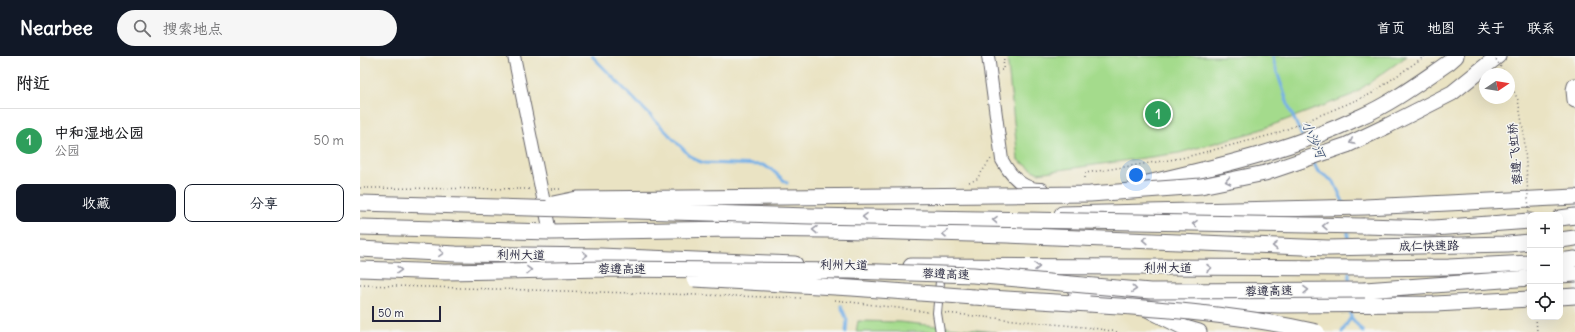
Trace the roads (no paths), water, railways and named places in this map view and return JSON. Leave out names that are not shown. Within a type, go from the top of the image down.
[{"type":"highway","points":[[1139,185],[1209,169],[1284,148],[1317,136],[1361,117],[1397,98],[1456,56]]},
{"type":"highway","points":[[1473,76],[1490,56]]},
{"type":"highway","points":[[527,209],[577,199],[1090,194],[1201,186],[1265,173],[1346,145],[1452,93],[1498,56]]},
{"type":"highway","points":[[1575,86],[1575,100]]},
{"type":"highway","points":[[1007,235],[1054,214],[1086,187]]},
{"type":"highway","points":[[1054,214],[1365,207],[1575,198]]},
{"type":"highway","points":[[360,203],[527,209],[1069,222],[1434,228],[1527,221]]},
{"type":"highway","points":[[1563,218],[1575,216]]},
{"type":"highway","name":"利州大道","points":[[360,227],[550,232],[734,229],[1007,235],[1328,248]]},
{"type":"highway","points":[[1563,240],[1575,238]]},
{"type":"highway","name":"成仁快速路","points":[[1328,248],[1527,242]]},
{"type":"highway","name":"利州大道","points":[[360,249],[456,254],[600,256],[809,264],[968,267],[1329,268]]},
{"type":"highway","points":[[1563,261],[1575,259]]},
{"type":"highway","name":"成仁快速路","points":[[1329,268],[1449,267],[1527,263]]},
{"type":"highway","points":[[968,267],[1132,301],[1330,305],[1435,304],[1527,299]]},
{"type":"highway","points":[[604,268],[676,278],[1155,308],[1238,317],[1317,332]]},
{"type":"highway","name":"蓉遵高速","points":[[360,269],[445,272],[604,268],[850,271],[973,275],[1150,291],[1365,290],[1527,278]]},
{"type":"highway","points":[[1563,275],[1575,274]]},
{"type":"highway","points":[[1563,297],[1575,296]]},
{"type":"highway","points":[[1132,301],[1185,328],[1199,332]]},
{"type":"main road","points":[[514,56],[550,232]]},
{"type":"main road","points":[[988,56],[1002,160],[1008,171],[1026,188],[1035,190],[1139,185]]},
{"type":"street","points":[[940,332],[937,313],[941,266]]},
{"type":"waterway","points":[[592,56],[689,155],[696,160],[704,163],[763,165],[772,170],[787,183]]},
{"type":"waterway","name":"小沙河","points":[[1273,56],[1290,110],[1302,136]]},
{"type":"waterway","name":"小沙河","points":[[1313,161],[1317,170],[1334,182],[1344,204]]},
{"type":"waterway","name":"小沙河","points":[[1348,230],[1348,243]]},
{"type":"waterway","name":"小沙河","points":[[1349,272],[1350,287]]},
{"type":"waterway","points":[[841,306],[847,320],[846,332]]},
{"type":"waterway","name":"小沙河","points":[[1342,332],[1351,317],[1350,308]]},
{"type":"waterway","name":"小沙河","points":[[1351,317],[1363,332]]},
{"type":"place","name":"中和湿地公园","points":[[1158,114]]}]
